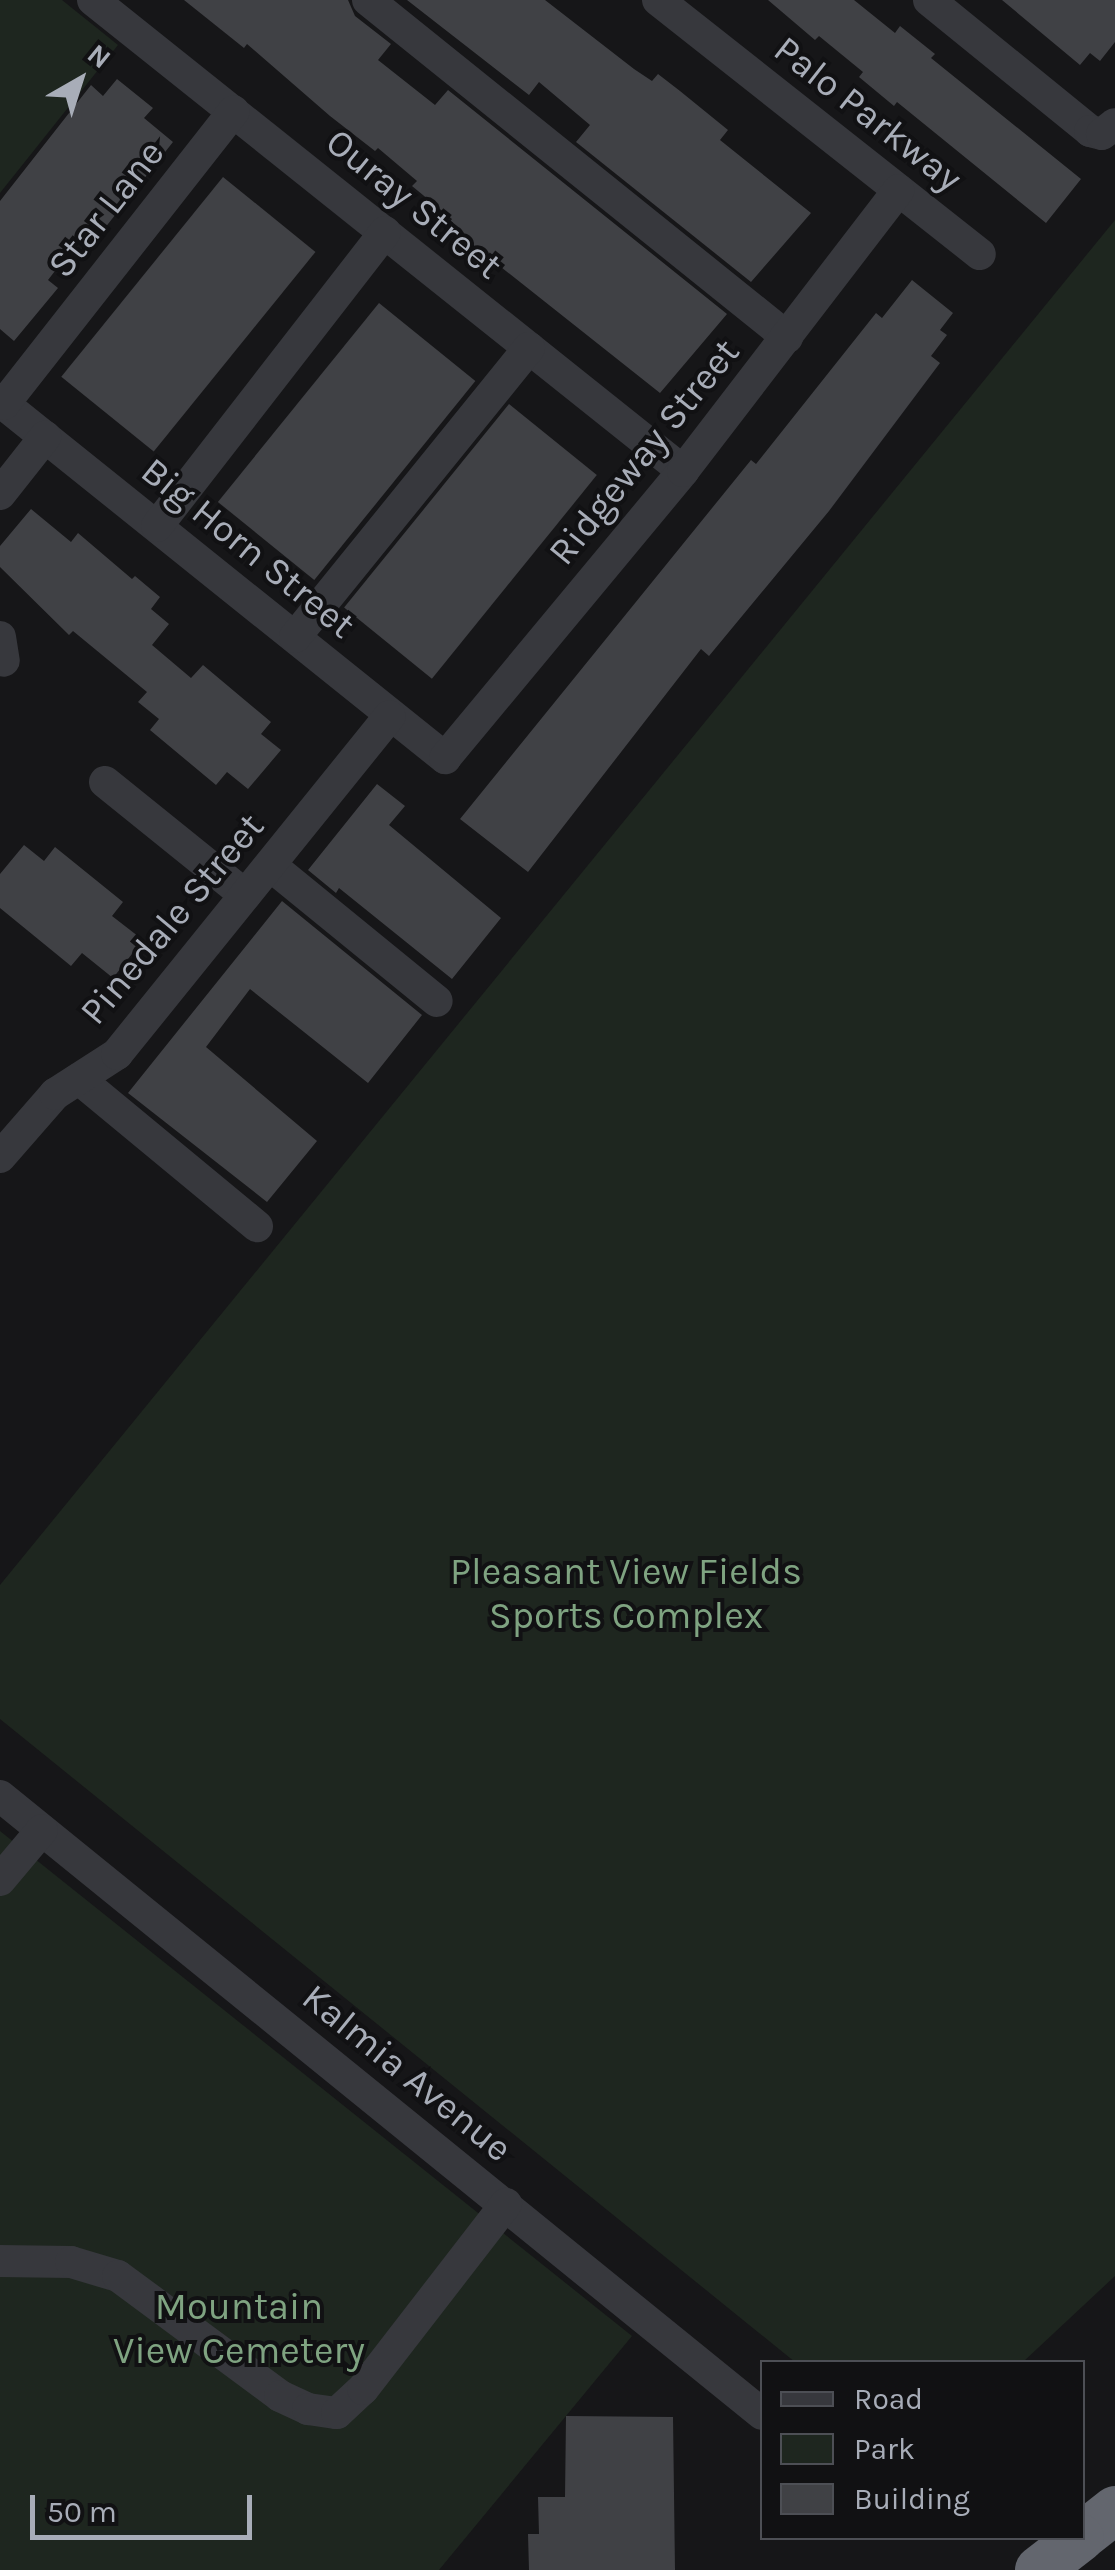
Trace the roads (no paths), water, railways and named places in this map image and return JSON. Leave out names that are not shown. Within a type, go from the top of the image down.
[{"type":"highway","points":[[1085,2534],[1115,2510]]},
{"type":"highway","points":[[1040,2570],[1077,2540]]},
{"type":"street","points":[[368,0],[787,337]]},
{"type":"street","points":[[929,0],[1090,130],[1102,134],[1115,124]]},
{"type":"street","name":"Palo Parkway","points":[[666,2],[980,254]]},
{"type":"street","name":"Ouray Street","points":[[112,6],[234,111],[684,471]]},
{"type":"street","name":"Star Lane","points":[[2,402],[234,111]]},
{"type":"street","name":"Ridgeway Street","points":[[444,758],[684,471],[899,190]]},
{"type":"street","points":[[157,526],[385,232]]},
{"type":"street","points":[[295,637],[530,348]]},
{"type":"street","name":"Big Horn Street","points":[[2,402],[444,758]]},
{"type":"street","points":[[0,494],[45,437]]},
{"type":"street","name":"Pinedale Street","points":[[0,1158],[13,1116],[117,1054],[390,716]]},
{"type":"street","points":[[105,782],[245,895]]},
{"type":"street","points":[[270,865],[437,1001]]},
{"type":"street","points":[[79,1078],[257,1226]]},
{"type":"street","name":"Kalmia Avenue","points":[[0,1796],[760,2412]]},
{"type":"street","points":[[0,1880],[42,1830]]},
{"type":"street","points":[[0,2261],[71,2262],[118,2276],[280,2396],[308,2409],[336,2413],[363,2390],[506,2204]]},
{"type":"park label","name":"Pleasant View Fields Sports Complex","points":[[626,1594]]},
{"type":"park label","name":"Mountain View Cemetery","points":[[239,2329]]}]
